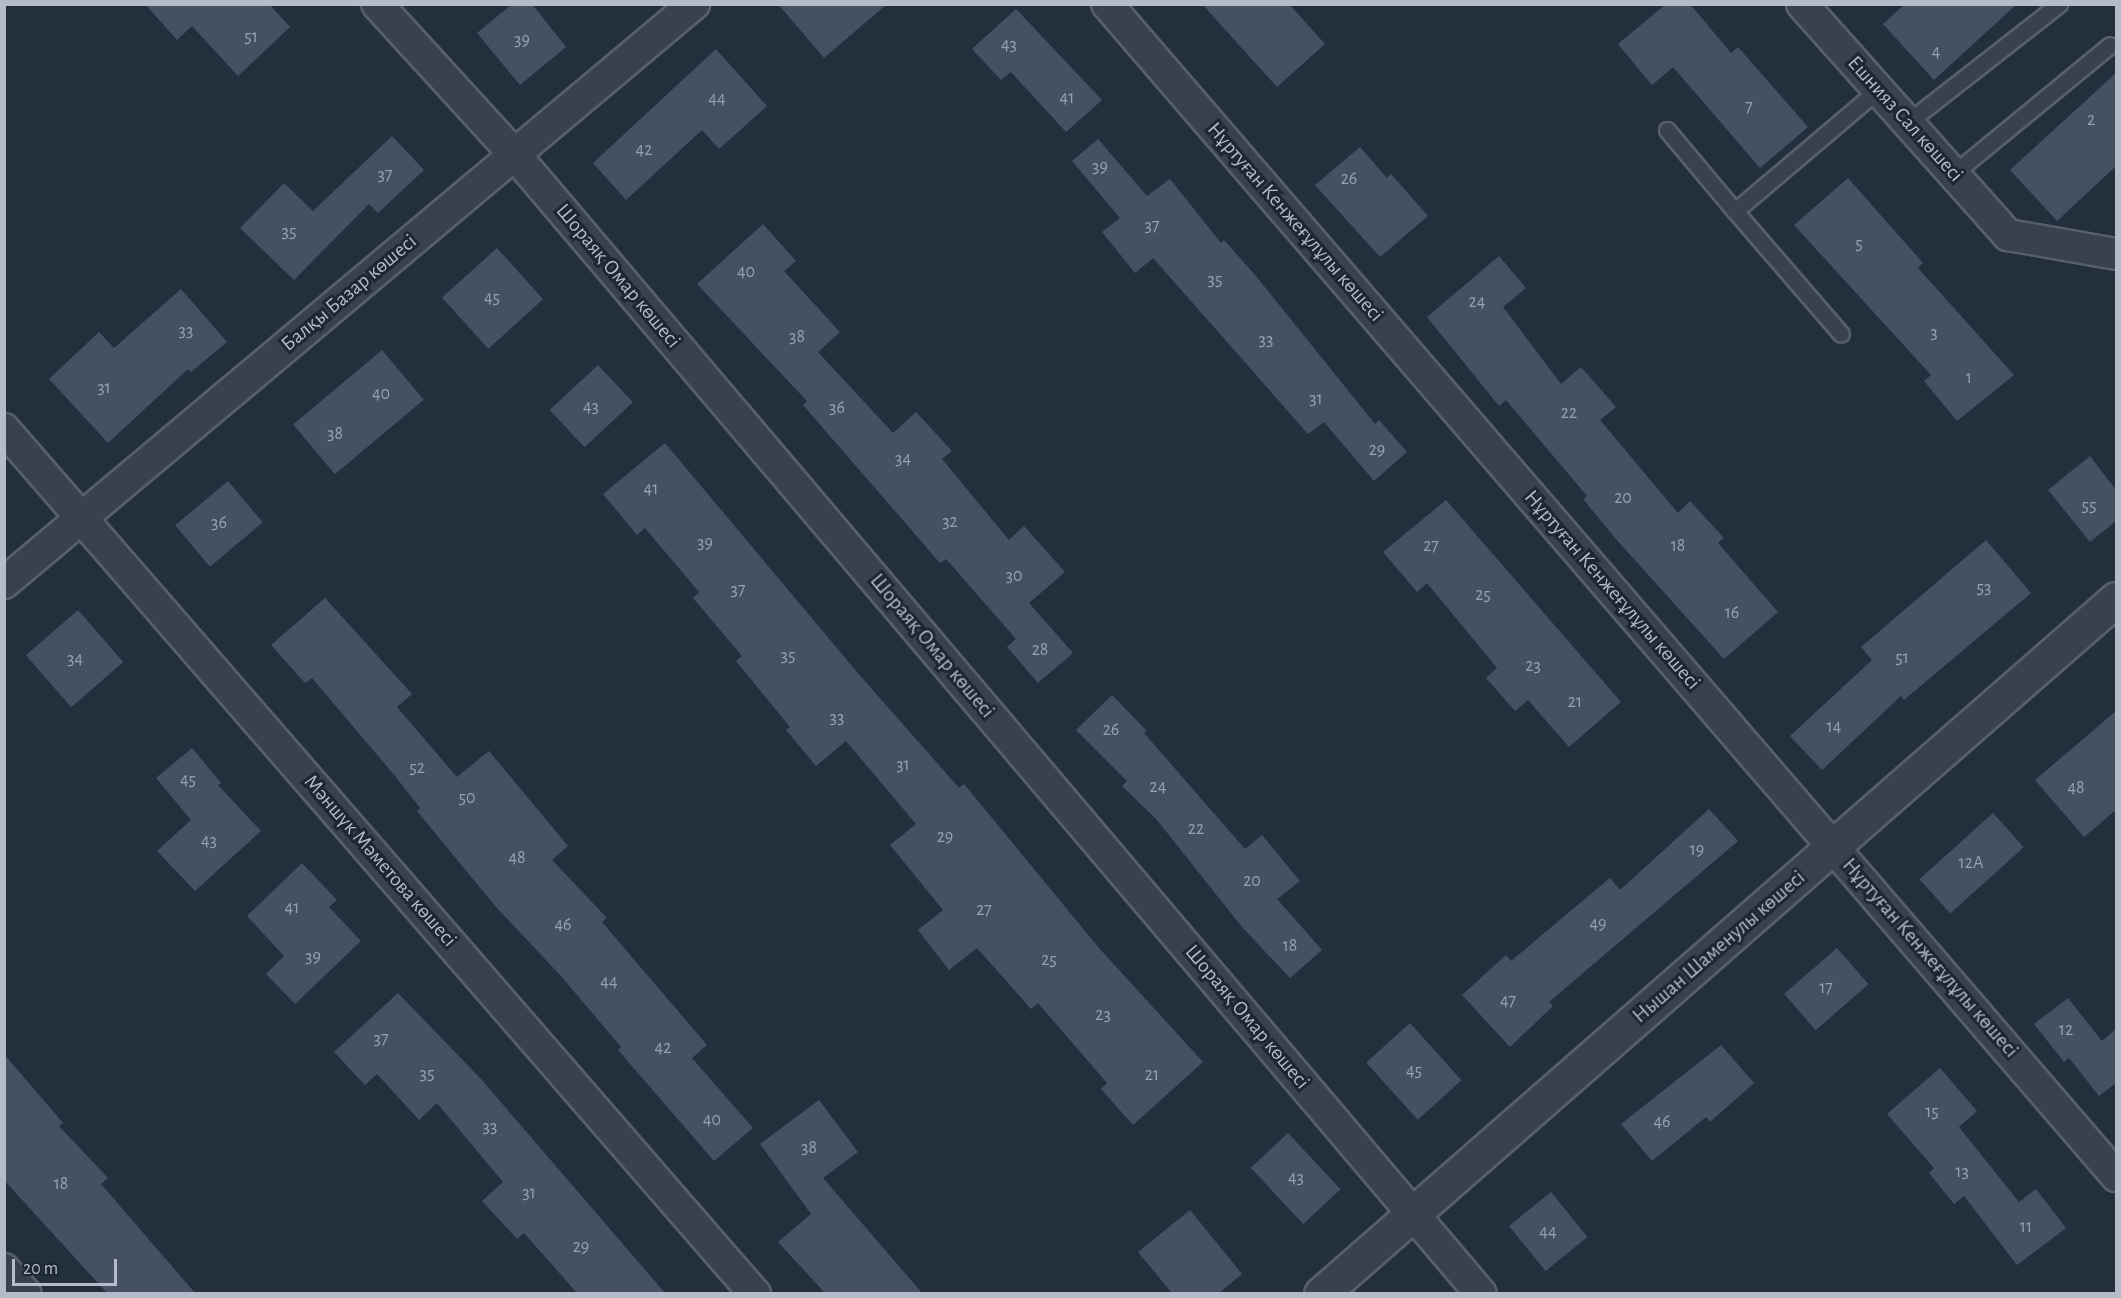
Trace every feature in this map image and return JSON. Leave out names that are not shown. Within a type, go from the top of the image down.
[{"type":"street","name":"Шораяқ Омар көшесі","points":[[377,4],[515,155],[1481,1293]]},
{"type":"street","name":"Балқы Базар көшесі","points":[[4,584],[81,516],[694,4]]},
{"type":"street","name":"Нұртуған Кенжеғұлұлы көшесі","points":[[1107,4],[2116,1176]]},
{"type":"street","name":"Ешнияз Сал көшесі","points":[[1802,4],[2008,235],[2116,254]]},
{"type":"street","name":"Мәншүк Мәметова көшесі","points":[[4,429],[755,1293]]},
{"type":"street","name":"Нышан Шаменулы көшесі","points":[[1322,1293],[2116,599]]},
{"type":"street","points":[[4,1269],[26,1293]]},
{"type":"lane","points":[[1908,122],[2059,4]]},
{"type":"lane","points":[[1953,174],[2110,45]]},
{"type":"lane","points":[[1735,210],[1879,89]]},
{"type":"lane","points":[[1666,130],[1841,333]]},
{"type":"building","points":[[145,4],[269,4],[290,27],[238,76],[192,26],[177,40]]},
{"type":"building","points":[[512,4],[532,4],[566,47],[520,85],[477,33]]},
{"type":"building","points":[[778,4],[887,4],[824,58]]},
{"type":"building","points":[[1202,4],[1289,4],[1325,44],[1277,87]]},
{"type":"building","points":[[1666,4],[1690,4],[1731,53],[1738,47],[1808,127],[1760,168],[1673,67],[1652,85],[1618,44]]},
{"type":"building","points":[[1905,4],[2017,4],[1934,80],[1883,24]]},
{"type":"building","points":[[1016,9],[1102,100],[1066,132],[1011,72],[1001,80],[972,49]]},
{"type":"building","points":[[716,49],[767,106],[719,149],[702,130],[626,200],[593,163]]},
{"type":"building","points":[[2116,73],[2116,166],[2057,221],[2010,170]]},
{"type":"building","points":[[392,136],[424,170],[378,213],[369,204],[294,280],[240,228],[284,183],[313,211]]},
{"type":"building","points":[[1098,139],[1147,196],[1170,179],[1221,243],[1224,240],[1256,276],[1375,424],[1379,420],[1407,452],[1374,481],[1324,422],[1308,434],[1153,258],[1135,273],[1102,232],[1120,218],[1072,161]]},
{"type":"building","points":[[1360,147],[1387,178],[1391,174],[1428,216],[1380,257],[1315,185]]},
{"type":"building","points":[[1848,178],[1923,263],[1918,268],[2014,375],[1957,421],[1924,381],[1931,375],[1794,225]]},
{"type":"building","points":[[763,224],[796,261],[784,271],[840,332],[818,352],[893,433],[916,412],[952,451],[942,459],[1009,540],[1024,526],[1065,572],[1029,603],[1073,653],[1038,683],[1007,647],[1016,639],[946,559],[940,563],[803,405],[807,401],[697,284]]},
{"type":"building","points":[[497,248],[543,299],[488,349],[442,298]]},
{"type":"building","points":[[1499,256],[1526,288],[1503,307],[1561,384],[1581,367],[1616,407],[1600,420],[1678,513],[1690,501],[1724,538],[1718,543],[1778,612],[1724,659],[1615,538],[1583,499],[1587,496],[1506,400],[1499,406],[1427,317]]},
{"type":"building","points":[[181,289],[227,342],[191,372],[188,369],[108,443],[49,379],[99,332],[114,348]]},
{"type":"building","points":[[382,350],[424,400],[335,474],[293,425]]},
{"type":"building","points":[[598,365],[633,402],[585,447],[550,410]]},
{"type":"building","points":[[665,443],[857,672],[959,788],[964,784],[1099,948],[1203,1062],[1133,1125],[1101,1089],[1107,1083],[1038,1003],[1031,1009],[977,948],[949,970],[918,930],[943,910],[890,845],[916,824],[846,741],[816,766],[786,730],[790,727],[736,661],[742,656],[693,598],[699,592],[645,528],[637,535],[603,494]]},
{"type":"building","points":[[2090,456],[2116,490],[2116,521],[2090,542],[2048,490]]},
{"type":"building","points":[[228,481],[263,522],[210,567],[175,525]]},
{"type":"building","points":[[1446,500],[1621,702],[1569,747],[1528,700],[1515,711],[1486,678],[1497,668],[1427,583],[1417,592],[1383,552]]},
{"type":"building","points":[[1986,540],[2031,593],[1904,700],[1901,696],[1822,770],[1790,736],[1872,660],[1861,647]]},
{"type":"building","points":[[325,598],[412,694],[397,707],[457,777],[489,751],[568,846],[552,860],[607,918],[602,922],[707,1045],[692,1058],[753,1128],[714,1161],[618,1050],[621,1047],[561,976],[496,907],[417,811],[420,808],[395,776],[312,678],[305,683],[271,645]]},
{"type":"building","points":[[78,610],[123,662],[71,707],[26,655]]},
{"type":"building","points":[[1112,695],[1147,731],[1144,733],[1245,849],[1262,835],[1300,881],[1277,899],[1322,950],[1290,978],[1242,927],[1157,820],[1122,786],[1127,781],[1076,730]]},
{"type":"building","points":[[2116,711],[2116,810],[2084,837],[2035,780]]},
{"type":"building","points":[[192,748],[221,783],[218,785],[261,831],[195,891],[157,851],[191,820],[156,778]]},
{"type":"building","points":[[1709,809],[1738,841],[1549,1002],[1553,1006],[1510,1047],[1462,995],[1506,955],[1511,961],[1610,878],[1620,890]]},
{"type":"building","points":[[1993,813],[2024,847],[1950,913],[1919,879]]},
{"type":"building","points":[[302,863],[337,900],[329,907],[361,941],[295,1004],[266,974],[284,956],[247,916]]},
{"type":"building","points":[[1837,948],[1868,984],[1816,1030],[1784,994]]},
{"type":"building","points":[[398,993],[481,1079],[665,1293],[577,1293],[524,1233],[517,1239],[482,1201],[503,1182],[437,1103],[419,1120],[377,1074],[365,1085],[334,1052]]},
{"type":"building","points":[[2068,998],[2102,1041],[2116,1029],[2116,1083],[2099,1096],[2069,1058],[2064,1062],[2034,1024]]},
{"type":"building","points":[[1410,1023],[1462,1080],[1418,1120],[1366,1062]]},
{"type":"building","points":[[1721,1045],[1754,1083],[1710,1122],[1706,1117],[1652,1161],[1621,1124]]},
{"type":"building","points":[[4,1054],[63,1123],[59,1126],[108,1178],[101,1184],[195,1293],[107,1293],[4,1180]]},
{"type":"building","points":[[1940,1068],[1977,1111],[1959,1127],[2019,1202],[2036,1189],[2066,1228],[2017,1265],[1964,1196],[1954,1204],[1929,1173],[1934,1168],[1887,1114]]},
{"type":"building","points":[[819,1100],[858,1152],[823,1178],[922,1293],[825,1293],[778,1242],[811,1214],[760,1144]]},
{"type":"building","points":[[1288,1133],[1341,1189],[1303,1224],[1251,1168]]},
{"type":"building","points":[[1551,1192],[1588,1237],[1546,1271],[1509,1226]]},
{"type":"building","points":[[1190,1210],[1242,1274],[1219,1293],[1172,1293],[1138,1252]]}]
